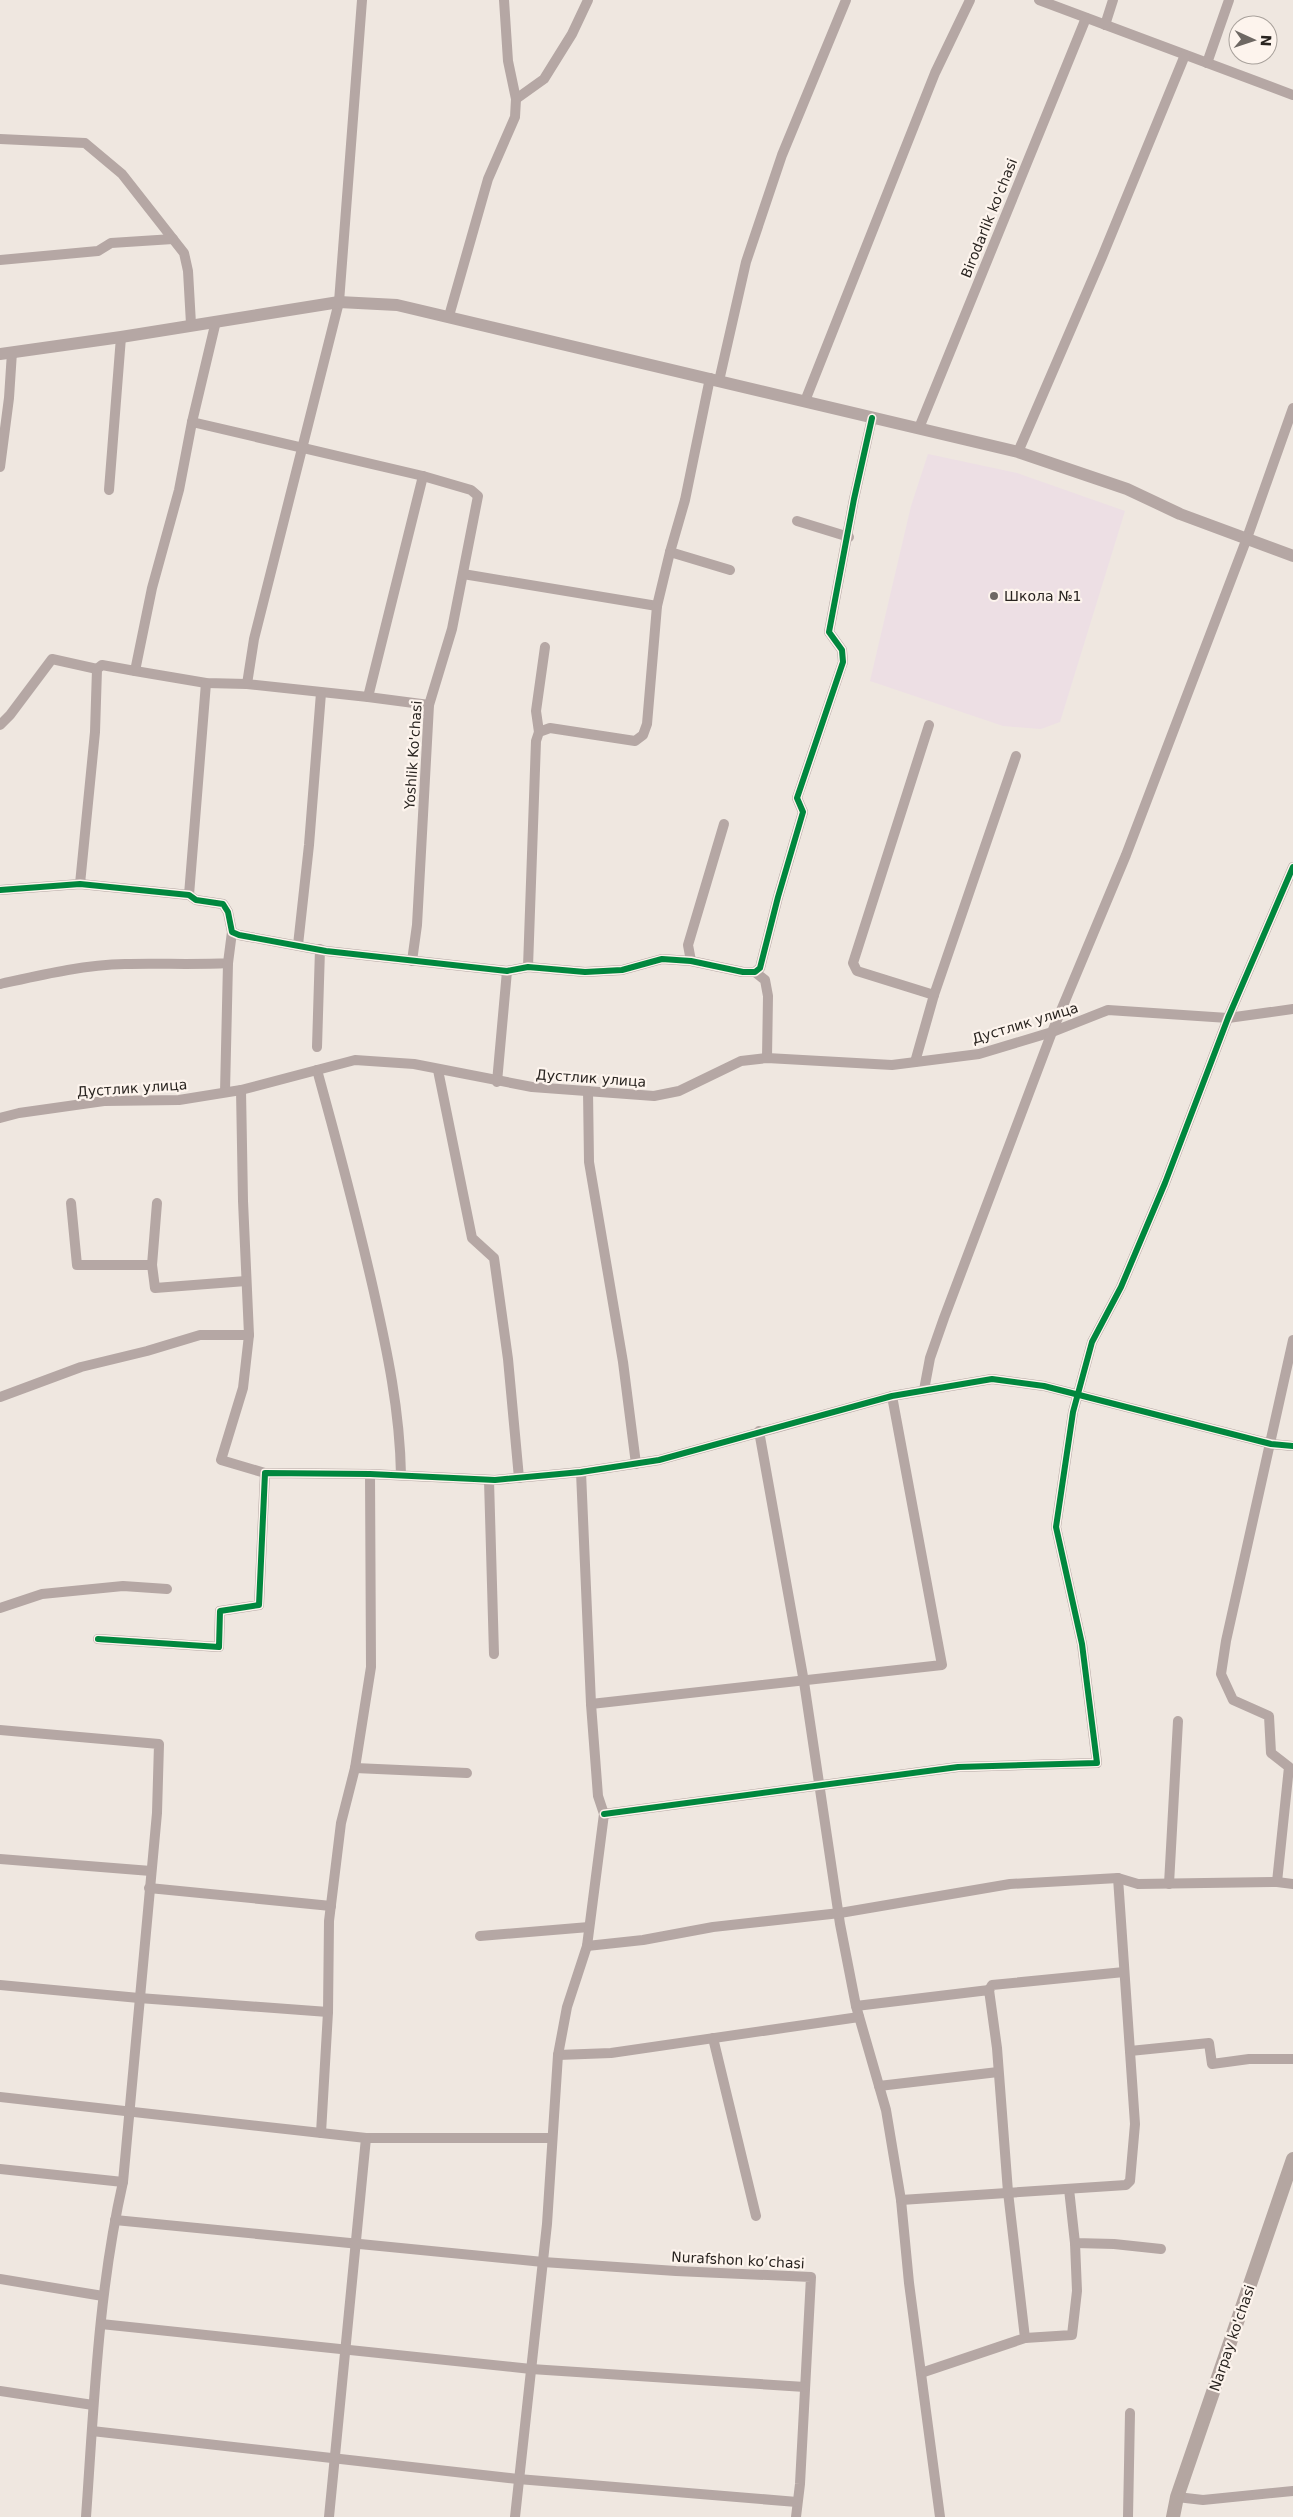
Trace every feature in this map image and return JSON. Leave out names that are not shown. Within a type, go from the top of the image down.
[{"type":"main road","name":"Narpay ko'chasi","points":[[1173,2517],[1177,2497],[1293,2159]]},
{"type":"street","points":[[247,684],[254,639],[339,302],[362,0]]},
{"type":"street","points":[[449,316],[488,179],[515,117],[516,100],[508,61],[504,0]]},
{"type":"street","points":[[516,100],[544,79],[572,34],[588,0]]},
{"type":"street","points":[[539,732],[550,728],[635,741],[643,735],[647,724],[657,606],[746,262],[782,155],[846,0]]},
{"type":"street","points":[[804,401],[935,74],[970,0]]},
{"type":"street","points":[[1039,0],[1293,95]]},
{"type":"street","points":[[1105,25],[1113,0]]},
{"type":"street","points":[[1207,63],[1229,0]]},
{"type":"street","name":"Birodarlik ko'chasi","points":[[919,428],[1086,18]]},
{"type":"street","points":[[1018,452],[1186,55]]},
{"type":"street","points":[[0,138],[85,143],[122,174],[184,253],[188,271],[191,324]]},
{"type":"street","points":[[0,260],[98,251],[112,243],[173,239]]},
{"type":"street","points":[[0,467],[9,398],[6,353],[121,337],[191,324],[216,322],[339,302],[396,305],[1018,452],[1127,489],[1180,514],[1293,556]]},
{"type":"street","points":[[135,671],[152,588],[179,490],[192,422],[216,322]]},
{"type":"street","points":[[109,490],[121,337]]},
{"type":"street","points":[[924,1390],[930,1358],[944,1318],[1052,1032],[1126,855],[1247,538],[1293,408]]},
{"type":"street","points":[[232,932],[298,946],[412,961],[506,970],[528,967],[585,972],[622,970],[662,959],[691,961],[744,972],[754,972],[760,968],[778,897],[804,812],[796,798],[843,662],[842,650],[829,632],[849,537],[854,499],[872,418]]},
{"type":"street","points":[[192,422],[302,446],[423,476],[368,697]]},
{"type":"street","name":"Yoshlik Ko'chasi","points":[[412,961],[417,925],[429,705],[452,629],[478,496],[471,490],[423,476]]},
{"type":"street","points":[[797,521],[849,537]]},
{"type":"street","points":[[670,552],[730,570]]},
{"type":"street","points":[[463,574],[657,606]]},
{"type":"street","points":[[528,967],[535,760],[539,732],[536,711],[545,647]]},
{"type":"street","points":[[0,725],[10,715],[52,659],[97,669]]},
{"type":"street","points":[[80,884],[95,732],[97,669],[102,665],[206,683],[247,684],[429,705]]},
{"type":"street","points":[[189,895],[206,683]]},
{"type":"street","points":[[298,946],[309,845],[321,693]]},
{"type":"street","points":[[929,725],[853,963],[857,971],[934,995]]},
{"type":"street","points":[[915,1062],[934,995],[1016,756]]},
{"type":"street","points":[[691,961],[688,946],[704,899],[724,824]]},
{"type":"street","points":[[604,1814],[958,1767],[1097,1763],[1082,1644],[1056,1527],[1077,1396],[1092,1342],[1128,1270],[1165,1183],[1228,1018],[1293,867]]},
{"type":"street","points":[[0,890],[80,884],[189,895],[196,900],[223,904],[228,912],[232,932],[228,963],[225,1092]]},
{"type":"street","points":[[317,1047],[320,949]]},
{"type":"street","points":[[0,984],[78,968],[124,964],[193,966],[228,963]]},
{"type":"street","points":[[497,1082],[506,970]]},
{"type":"street","points":[[754,972],[765,980],[768,996],[767,1058]]},
{"type":"street","name":"Дустлик улица","points":[[0,1118],[19,1113],[104,1101],[179,1100],[242,1090],[355,1060],[414,1064],[532,1088],[588,1090],[654,1096],[679,1091],[741,1061],[767,1058],[892,1066],[979,1054],[1052,1032],[1108,1010],[1228,1018],[1293,1009]]},
{"type":"street","points":[[317,1070],[356,1211],[393,1383],[400,1439],[401,1476]]},
{"type":"street","points":[[438,1070],[472,1238],[494,1258],[508,1359],[519,1478]]},
{"type":"street","points":[[242,1090],[249,1335],[243,1388],[221,1460],[265,1473],[370,1474],[489,1480],[581,1472],[659,1460],[892,1396],[992,1379],[1044,1386],[1077,1396],[1271,1444],[1293,1446]]},
{"type":"street","points":[[588,1090],[589,1162],[622,1354],[636,1464]]},
{"type":"street","points":[[71,1203],[77,1265],[152,1265]]},
{"type":"street","points":[[157,1203],[152,1265],[155,1288],[246,1281]]},
{"type":"street","points":[[0,1397],[81,1367],[147,1351],[200,1335],[249,1335]]},
{"type":"street","points":[[1277,1882],[1289,1767],[1271,1753],[1269,1716],[1233,1700],[1221,1674],[1226,1642],[1293,1340]]},
{"type":"street","points":[[591,1704],[804,1682],[942,1665],[892,1396]]},
{"type":"street","points":[[759,1431],[804,1682],[819,1786],[856,2006],[886,2110],[901,2200],[909,2283],[940,2517]]},
{"type":"street","points":[[515,2517],[543,2262],[558,2054],[567,2007],[587,1946],[604,1814],[598,1796],[591,1704],[581,1472]]},
{"type":"street","points":[[98,1639],[219,1647],[220,1611],[232,1607],[259,1605],[265,1473]]},
{"type":"street","points":[[321,2133],[328,2012],[331,1906],[341,1823],[356,1768],[371,1667],[370,1474]]},
{"type":"street","points":[[489,1480],[494,1654]]},
{"type":"street","points":[[0,1608],[42,1594],[123,1586],[167,1589]]},
{"type":"street","points":[[1169,1884],[1178,1721]]},
{"type":"street","points":[[0,1730],[159,1744],[157,1813],[123,2182],[114,2220],[103,2296],[86,2517]]},
{"type":"street","points":[[356,1768],[467,1773]]},
{"type":"street","points":[[0,1858],[151,1871]]},
{"type":"street","points":[[587,1946],[643,1940],[713,1927],[840,1913],[1010,1884],[1118,1878],[1138,1884],[1277,1882],[1293,1884]]},
{"type":"street","points":[[901,2200],[1126,2185],[1130,2181],[1135,2124],[1118,1878]]},
{"type":"street","points":[[149,1888],[331,1906]]},
{"type":"street","points":[[480,1936],[589,1927]]},
{"type":"street","points":[[1025,2338],[1008,2192],[989,1990],[992,1984],[1124,1972]]},
{"type":"street","points":[[0,1985],[139,1998],[328,2012]]},
{"type":"street","points":[[856,2006],[989,1990]]},
{"type":"street","points":[[558,2054],[611,2054],[859,2017]]},
{"type":"street","points":[[713,2038],[756,2216]]},
{"type":"street","points":[[1130,2051],[1209,2043],[1212,2064],[1249,2059],[1293,2059]]},
{"type":"street","points":[[879,2086],[998,2072]]},
{"type":"street","points":[[0,2097],[366,2138],[552,2138]]},
{"type":"street","points":[[329,2517],[347,2350],[355,2242],[366,2138]]},
{"type":"street","points":[[0,2168],[123,2182]]},
{"type":"street","points":[[921,2373],[1025,2338],[1072,2335],[1077,2291],[1075,2244],[1069,2189]]},
{"type":"street","points":[[114,2220],[355,2242],[543,2262]]},
{"type":"street","points":[[1075,2244],[1114,2244],[1161,2249]]},
{"type":"street","name":"Nurafshon ko’chasi","points":[[543,2262],[676,2271],[811,2277],[796,2517]]},
{"type":"street","points":[[0,2279],[103,2296]]},
{"type":"street","points":[[101,2324],[530,2369],[805,2387]]},
{"type":"street","points":[[0,2391],[94,2405]]},
{"type":"street","points":[[1128,2517],[1130,2413]]},
{"type":"street","points":[[92,2431],[518,2479],[797,2502]]},
{"type":"street","points":[[1177,2497],[1203,2500],[1293,2492]]},
{"type":"shaded area","name":"Школа №1","points":[[928,454],[1017,473],[1125,511],[1060,722],[1041,729],[1003,726],[870,681],[911,506]]},
{"type":"cycle path","points":[[0,890],[80,884],[189,895],[196,900],[223,904],[228,912],[232,932],[239,935],[326,951],[507,971],[528,967],[585,972],[622,970],[662,959],[691,961],[743,972],[755,972],[760,968],[778,897],[803,812],[797,798],[843,662],[842,650],[829,632],[854,499],[872,418]]},
{"type":"cycle path","points":[[604,1814],[958,1767],[1097,1763],[1082,1644],[1056,1527],[1073,1412],[1092,1342],[1121,1287],[1165,1183],[1228,1018],[1293,867]]},
{"type":"cycle path","points":[[98,1639],[219,1647],[220,1611],[259,1605],[265,1473],[370,1474],[495,1480],[581,1472],[659,1460],[892,1396],[992,1379],[1044,1386],[1271,1444],[1293,1446]]},
{"type":"place","name":"Школа №1","points":[[994,596]]}]
